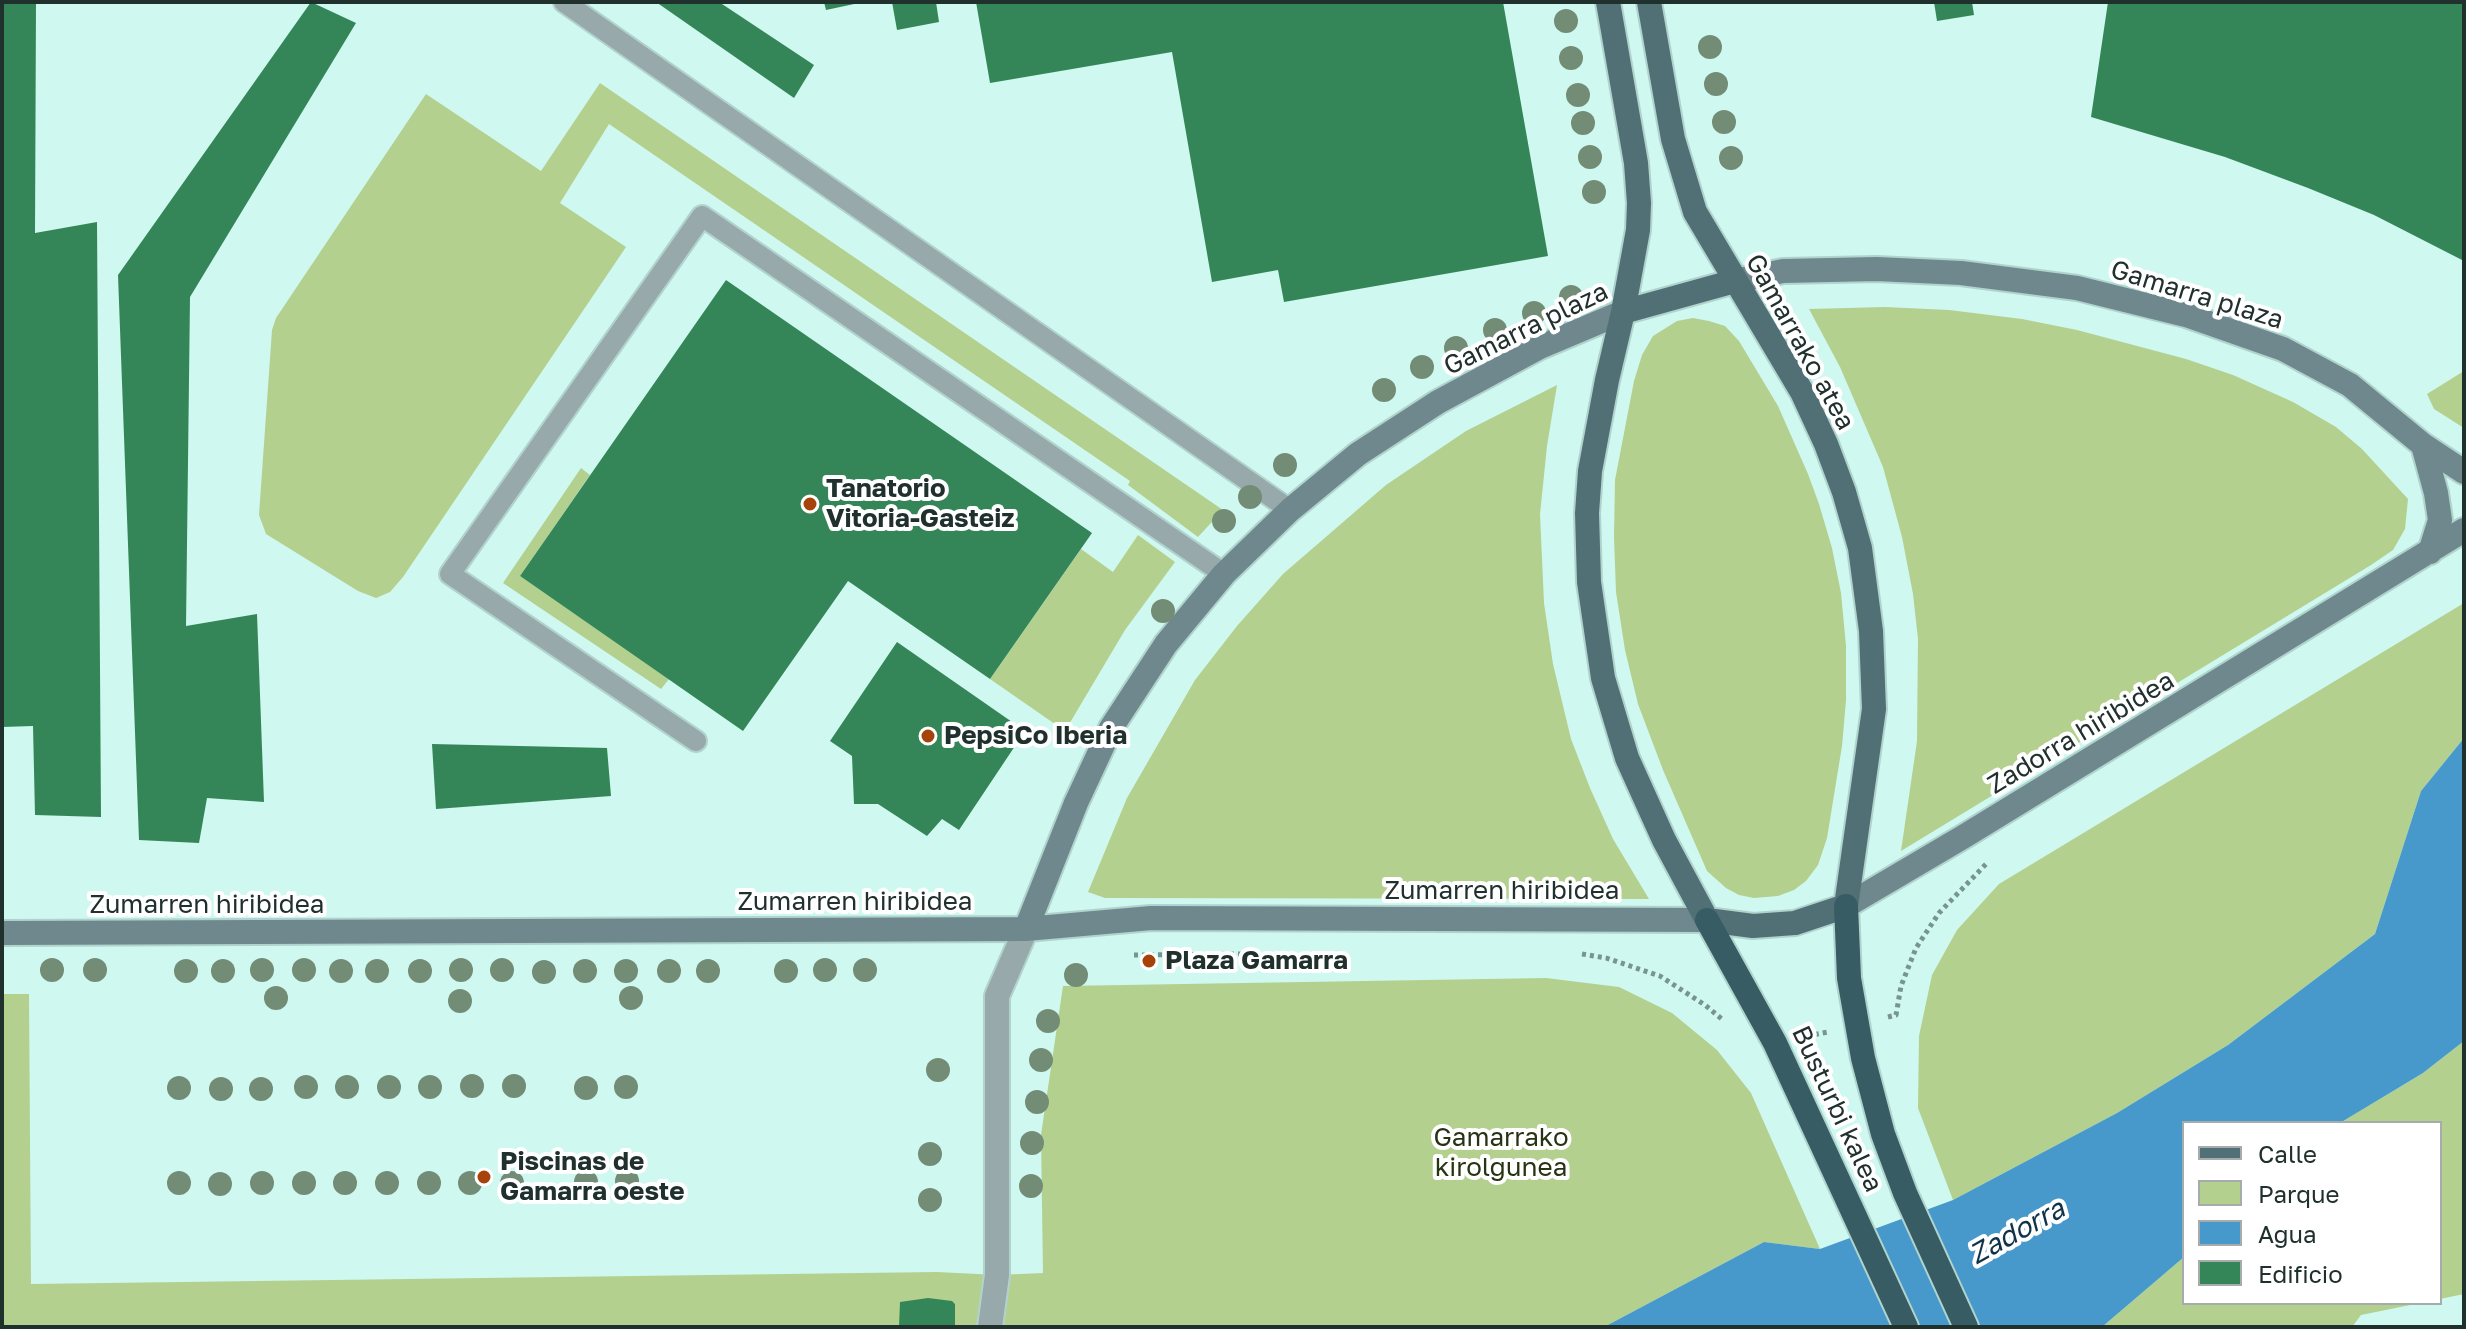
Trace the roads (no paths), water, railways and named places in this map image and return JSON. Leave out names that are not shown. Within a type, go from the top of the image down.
[{"type":"highway","name":"Busturbi kalea","points":[[1846,906],[1849,978],[1863,1058],[1883,1134],[1905,1193],[1966,1327]]},
{"type":"highway","name":"Busturbi kalea","points":[[1707,920],[1775,1043],[1906,1327]]},
{"type":"main road","points":[[1608,2],[1636,163],[1639,203],[1638,230],[1590,471],[1587,513],[1589,582],[1603,678],[1627,758],[1664,840],[1707,920]]},
{"type":"main road","name":"Gamarrako atea","points":[[1649,2],[1673,139],[1695,212],[1802,392],[1844,492],[1860,548],[1871,631],[1874,709],[1846,906]]},
{"type":"main road","name":"Gamarra plaza","points":[[1623,312],[1735,281]]},
{"type":"main road","name":"Zadorra hiribidea","points":[[1707,920],[1753,926],[1795,923],[1846,906]]},
{"type":"street","name":"Gamarra plaza","points":[[1735,281],[1783,271],[1877,269],[1961,273],[2077,288],[2186,315],[2283,349],[2350,385],[2423,445],[2464,472]]},
{"type":"street","name":"Gamarra plaza","points":[[1026,929],[1076,803],[1111,728],[1166,644],[1224,574],[1290,510],[1358,454],[1438,402],[1540,347],[1623,312]]},
{"type":"street","points":[[2423,445],[2440,520],[2430,552]]},
{"type":"street","name":"Zadorra hiribidea","points":[[1846,906],[2464,530]]},
{"type":"street","name":"Zumarren hiribidea","points":[[2,933],[1026,929],[1151,918],[1707,920]]},
{"type":"street","points":[[990,1327],[997,1275],[997,996],[1026,929]]},
{"type":"lane","points":[[564,2],[1290,510]]},
{"type":"lane","points":[[696,741],[450,574],[702,216],[1224,574]]},
{"type":"water","name":"Zadorra","points":[[2464,738],[2464,1041],[2423,1073],[2343,1121],[2182,1121],[2182,1259],[2102,1327],[1604,1327],[1764,1242],[1820,1249],[1953,1200],[2117,1113],[2228,1045],[2375,934],[2421,791]]},
{"type":"place","name":"Tanatorio Vitoria-Gasteiz","points":[[810,504]]},
{"type":"place","name":"PepsiCo Iberia","points":[[928,736]]},
{"type":"place","name":"Plaza Gamarra","points":[[1149,961]]},
{"type":"place","name":"Piscinas de Gamarra oeste","points":[[484,1177]]},
{"type":"park label","name":"Gamarrako kirolgunea","points":[[1501,1153]]}]
